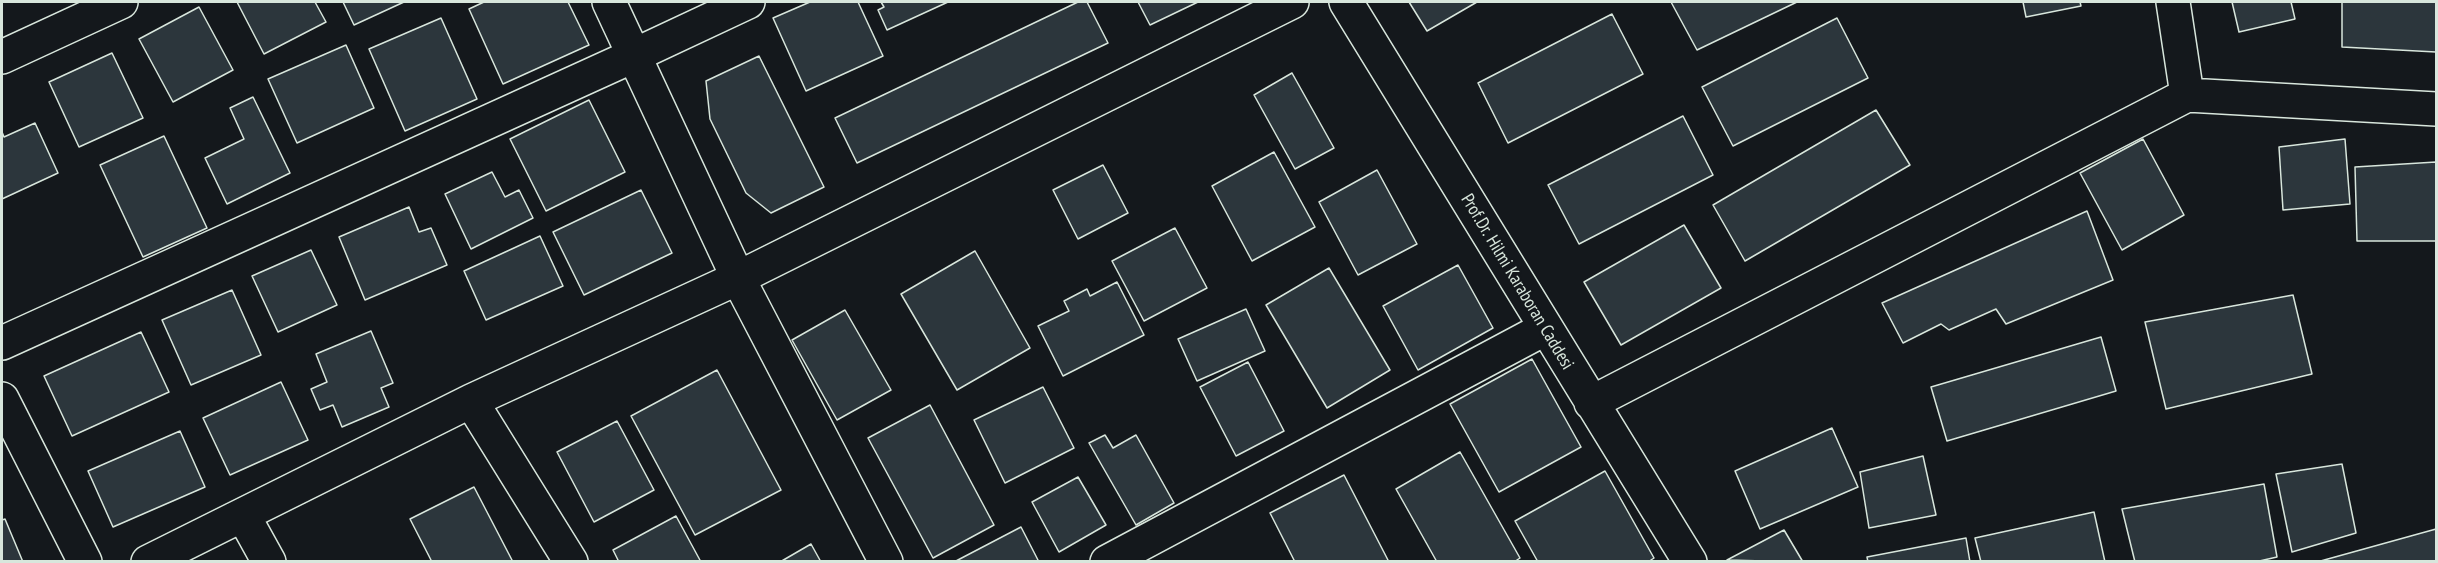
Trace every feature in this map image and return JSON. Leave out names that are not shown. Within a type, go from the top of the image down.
[{"type":"street","points":[[2,57],[121,2]]},
{"type":"street","points":[[609,2],[738,278],[886,561]]},
{"type":"street","points":[[2,343],[748,2]]},
{"type":"street","points":[[148,561],[471,401],[738,278],[1292,2]]},
{"type":"street","name":"Prof.Dr. Hilmi Karaboran Caddesi","points":[[1346,2],[1689,561]]},
{"type":"street","points":[[2173,2],[2187,94]]},
{"type":"street","points":[[1591,402],[2187,94],[2436,109]]},
{"type":"street","points":[[1107,561],[1546,328]]},
{"type":"street","points":[[2,399],[84,561]]},
{"type":"street","points":[[471,401],[571,561]]},
{"type":"street","points":[[243,515],[269,561]]},
{"type":"building","points":[[237,2],[315,2],[326,22],[264,54]]},
{"type":"building","points":[[343,2],[404,2],[354,25]]},
{"type":"building","points":[[484,2],[568,2],[589,45],[503,84],[469,9]]},
{"type":"building","points":[[810,2],[858,2],[883,56],[806,91],[773,18]]},
{"type":"building","points":[[881,2],[948,2],[887,30],[878,10],[884,7]]},
{"type":"building","points":[[1078,2],[1087,2],[1108,43],[857,163],[835,118]]},
{"type":"building","points":[[1138,2],[1198,2],[1150,25]]},
{"type":"building","points":[[1409,2],[1477,2],[1427,31]]},
{"type":"building","points":[[1671,2],[1797,2],[1697,50]]},
{"type":"building","points":[[2023,2],[2080,2],[2081,6],[2026,17]]},
{"type":"building","points":[[2232,2],[2291,2],[2295,19],[2239,32]]},
{"type":"building","points":[[2342,2],[2436,2],[2436,52],[2342,47]]},
{"type":"building","points":[[199,7],[233,70],[173,102],[139,39]]},
{"type":"building","points":[[1612,14],[1643,74],[1508,143],[1478,83]]},
{"type":"building","points":[[441,18],[477,99],[405,131],[369,49]]},
{"type":"building","points":[[1837,18],[1868,78],[1733,146],[1702,87]]},
{"type":"building","points":[[346,45],[374,108],[297,143],[268,79]]},
{"type":"building","points":[[112,53],[143,118],[79,147],[49,82]]},
{"type":"building","points":[[759,56],[824,187],[771,213],[746,193],[710,119],[706,81]]},
{"type":"building","points":[[1292,73],[1334,148],[1295,169],[1254,95]]},
{"type":"building","points":[[253,97],[290,173],[227,204],[205,158],[244,139],[230,108]]},
{"type":"building","points":[[589,100],[625,172],[546,211],[510,139]]},
{"type":"building","points":[[1876,110],[1910,165],[1745,261],[1713,205]]},
{"type":"building","points":[[1683,116],[1713,175],[1579,244],[1548,185]]},
{"type":"building","points":[[35,123],[58,173],[2,199],[2,132],[4,137]]},
{"type":"building","points":[[164,136],[207,228],[143,257],[100,165]]},
{"type":"building","points":[[2143,139],[2184,215],[2122,250],[2080,173]]},
{"type":"building","points":[[2345,139],[2350,204],[2283,210],[2279,147]]},
{"type":"building","points":[[1274,152],[1315,227],[1252,261],[1212,186]]},
{"type":"building","points":[[2436,162],[2436,241],[2357,241],[2355,167]]},
{"type":"building","points":[[1103,165],[1128,213],[1078,239],[1053,190]]},
{"type":"building","points":[[1377,170],[1417,244],[1358,275],[1319,202]]},
{"type":"building","points":[[492,172],[505,197],[519,190],[533,218],[471,249],[445,194]]},
{"type":"building","points":[[641,190],[672,253],[584,295],[553,232]]},
{"type":"building","points":[[409,207],[419,232],[431,228],[447,265],[365,300],[339,237]]},
{"type":"building","points":[[2087,211],[2113,280],[2006,324],[1996,309],[1949,330],[1941,324],[1903,343],[1882,303]]},
{"type":"building","points":[[1684,225],[1721,288],[1621,345],[1584,282]]},
{"type":"building","points":[[1175,228],[1207,288],[1144,321],[1112,261]]},
{"type":"building","points":[[540,236],[563,286],[486,320],[464,271]]},
{"type":"building","points":[[311,250],[337,305],[278,332],[252,276]]},
{"type":"building","points":[[975,251],[1030,348],[957,390],[901,294]]},
{"type":"building","points":[[1458,265],[1493,328],[1418,370],[1383,306]]},
{"type":"building","points":[[1329,268],[1390,370],[1327,408],[1266,305]]},
{"type":"building","points":[[1117,282],[1144,335],[1063,376],[1038,326],[1069,311],[1064,301],[1087,289],[1090,296]]},
{"type":"building","points":[[232,290],[261,355],[191,385],[162,320]]},
{"type":"building","points":[[2293,295],[2312,374],[2166,409],[2145,322]]},
{"type":"building","points":[[1246,309],[1265,351],[1197,381],[1178,339]]},
{"type":"building","points":[[845,310],[891,390],[837,420],[792,340]]},
{"type":"building","points":[[371,331],[393,383],[381,388],[389,407],[342,427],[333,405],[320,410],[311,389],[327,382],[316,354]]},
{"type":"building","points":[[141,332],[169,392],[72,436],[44,376]]},
{"type":"building","points":[[2101,337],[2116,391],[1947,441],[1931,387]]},
{"type":"building","points":[[1532,359],[1581,447],[1499,492],[1450,404]]},
{"type":"building","points":[[1248,362],[1284,431],[1236,456],[1200,387]]},
{"type":"building","points":[[717,370],[781,490],[695,535],[631,416]]},
{"type":"building","points":[[281,382],[308,440],[230,475],[203,418]]},
{"type":"building","points":[[1043,387],[1074,448],[1005,483],[974,420]]},
{"type":"building","points":[[930,405],[994,525],[933,558],[868,438]]},
{"type":"building","points":[[617,421],[654,490],[594,522],[557,452]]},
{"type":"building","points":[[1832,428],[1858,487],[1760,529],[1735,471]]},
{"type":"building","points":[[180,431],[205,487],[113,527],[88,471]]},
{"type":"building","points":[[1105,435],[1113,448],[1136,435],[1174,503],[1136,525],[1089,443]]},
{"type":"building","points":[[1460,452],[1520,558],[1514,562],[1437,562],[1396,489]]},
{"type":"building","points":[[1923,456],[1936,515],[1869,528],[1860,472]]},
{"type":"building","points":[[2342,464],[2356,533],[2292,552],[2276,474]]},
{"type":"building","points":[[1605,471],[1654,558],[1648,562],[1538,562],[1515,521]]},
{"type":"building","points":[[1344,475],[1389,562],[1295,562],[1270,513]]},
{"type":"building","points":[[1078,477],[1106,525],[1059,552],[1032,502]]},
{"type":"building","points":[[2264,484],[2277,557],[2255,562],[2135,562],[2122,509]]},
{"type":"building","points":[[474,487],[513,562],[432,562],[410,519]]},
{"type":"building","points":[[2094,512],[2105,562],[1981,562],[1975,538]]},
{"type":"building","points":[[676,516],[701,562],[619,562],[613,550]]},
{"type":"building","points":[[5,519],[23,562],[2,562],[2,520]]},
{"type":"building","points":[[1021,527],[1039,562],[954,562]]},
{"type":"building","points":[[2436,529],[2436,562],[2317,562]]},
{"type":"building","points":[[1784,530],[1803,562],[1727,560]]},
{"type":"building","points":[[1966,538],[1970,562],[1868,562],[1867,557]]},
{"type":"building","points":[[811,544],[821,562],[780,562]]}]
